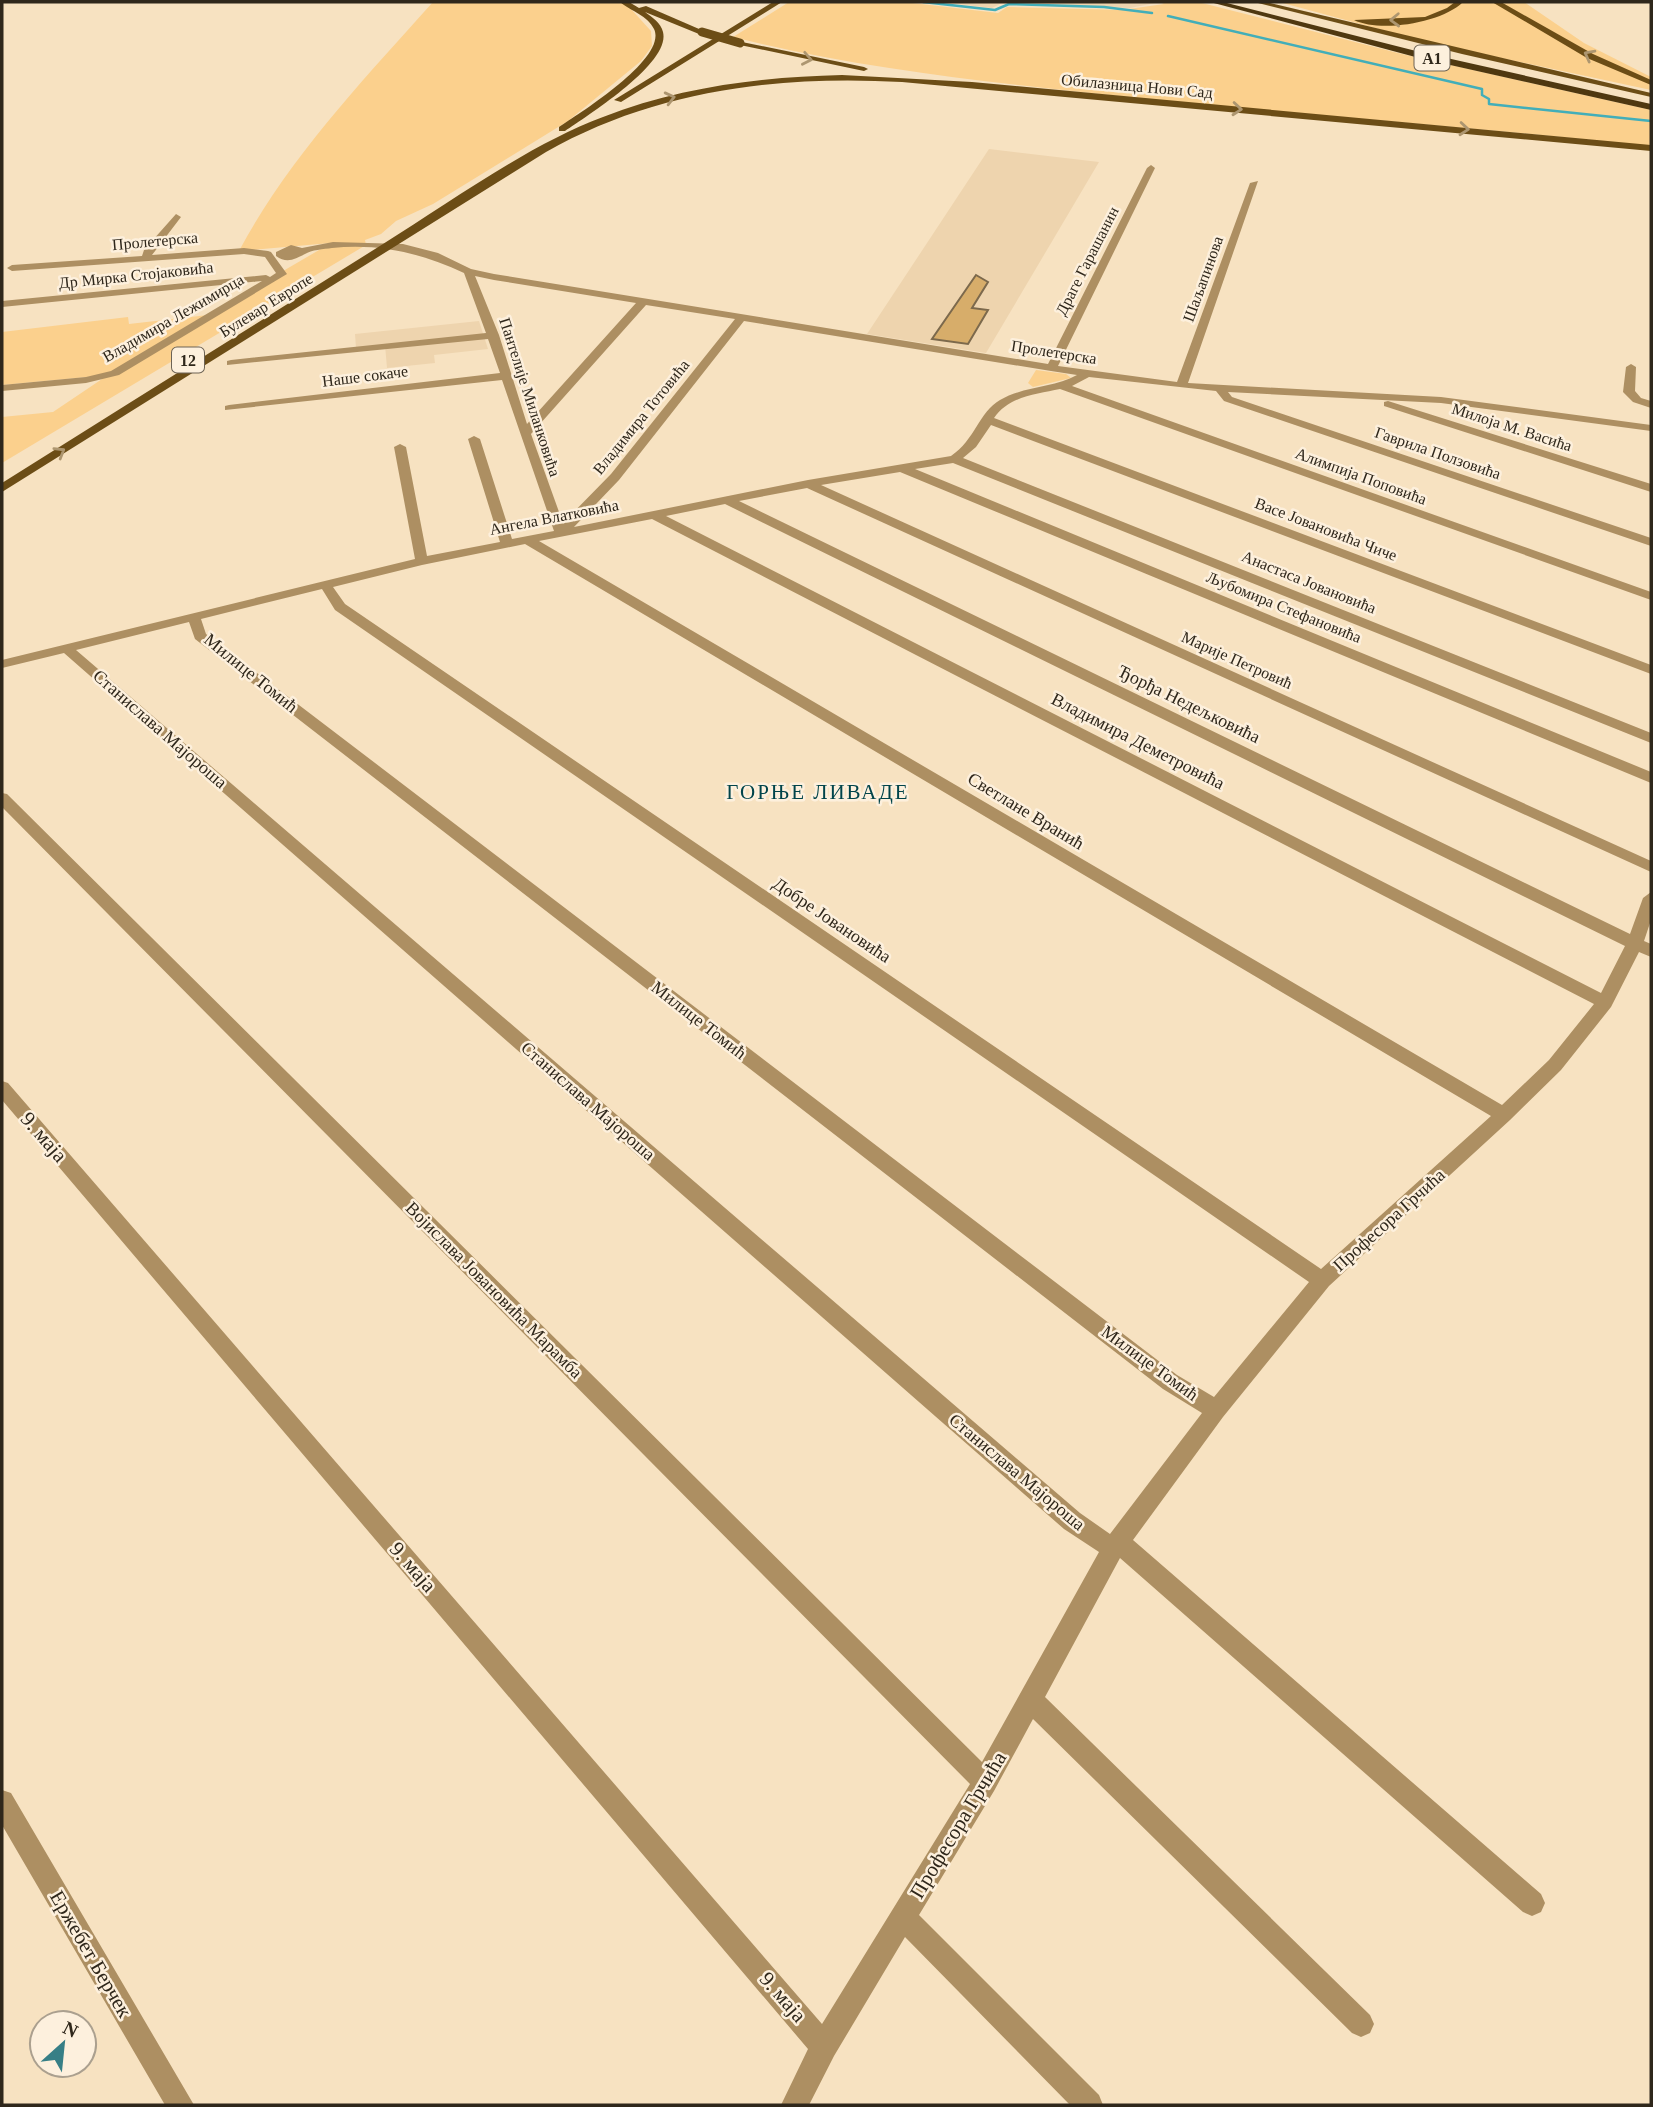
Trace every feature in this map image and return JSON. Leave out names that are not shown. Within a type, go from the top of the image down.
[{"type":"highway","name":"A1","points":[[1213,2],[1431,58],[1651,107]]},
{"type":"highway","name":"A1","points":[[1234,2],[1508,70],[1651,101]]},
{"type":"main road","points":[[543,146],[643,67],[659,49],[661,34],[654,24],[624,2]]},
{"type":"main road","name":"Обилазница Нови Сад","points":[[631,2],[702,32],[740,43],[844,65],[982,85],[1651,148]]},
{"type":"main road","points":[[543,146],[778,2]]},
{"type":"main road","points":[[1258,2],[1462,52],[1651,94]]},
{"type":"main road","points":[[1286,9],[1354,19],[1402,20],[1439,14],[1450,10],[1459,2]]},
{"type":"main road","points":[[1496,2],[1590,56],[1651,83]]},
{"type":"main road","points":[[543,146],[642,105],[743,84],[795,79],[860,78],[982,85]]},
{"type":"main road","name":"Булевар Европе","points":[[2,474],[373,244],[543,146]]},
{"type":"main road","name":"Булевар Европе","points":[[2,488],[543,146]]},
{"type":"street","name":"Драге Гарашанин","points":[[1051,368],[1151,168]]},
{"type":"street","name":"Шаљапинова","points":[[1181,386],[1255,183]]},
{"type":"street","points":[[147,258],[147,252],[176,218]]},
{"type":"street","name":"Пролетерска","points":[[12,268],[218,251],[279,254],[289,258],[299,256],[307,250],[333,245],[373,244],[418,250],[463,268],[643,301],[1087,374],[1181,386],[1471,403],[1651,428]]},
{"type":"street","name":"Владимира Лежимирца","points":[[2,388],[86,380],[115,373],[313,254],[307,250]]},
{"type":"street","points":[[268,254],[278,276]]},
{"type":"street","name":"Пантелије Миланковића","points":[[463,268],[494,335],[505,376],[561,533]]},
{"type":"street","name":"Др Мирка Стојаковића","points":[[2,304],[278,276]]},
{"type":"street","points":[[526,432],[643,301]]},
{"type":"street","name":"Владимира Тотовића","points":[[561,533],[615,477],[742,317]]},
{"type":"street","points":[[231,363],[494,335]]},
{"type":"street","points":[[1631,368],[1629,392],[1637,400],[1651,405]]},
{"type":"street","name":"Ангела Влатковића","points":[[2,664],[422,561],[808,484],[954,458],[974,445],[994,409],[1003,402],[1023,393],[1060,385],[1087,374]]},
{"type":"street","name":"Наше сокаче","points":[[229,408],[505,376]]},
{"type":"street","name":"Алимпија Поповића","points":[[1060,385],[1651,596]]},
{"type":"street","name":"Гаврила Ползовића","points":[[1219,388],[1228,399],[1651,542]]},
{"type":"street","name":"Милоја М. Васића","points":[[1364,397],[1651,488]]},
{"type":"street","name":"Васе Јовановића Чиче","points":[[989,420],[1651,670]]},
{"type":"street","points":[[474,439],[507,544]]},
{"type":"street","points":[[400,447],[422,561]]},
{"type":"street","name":"Анастаса Јовановића","points":[[954,458],[1651,738]]},
{"type":"street","name":"Љубомира Стефановића","points":[[904,469],[1651,778]]},
{"type":"street","name":"Марије Петровић","points":[[808,484],[1651,867]]},
{"type":"street","name":"Ђорђа Недељковића","points":[[726,500],[1643,947]]},
{"type":"street","name":"Владимира Деметровића","points":[[654,515],[1605,1002]]},
{"type":"street","name":"Светлане Вранић","points":[[529,541],[1504,1115]]},
{"type":"street","name":"Добре Јовановића","points":[[326,586],[340,607],[1322,1280]]},
{"type":"street","name":"Милице Томић","points":[[194,618],[200,636],[1170,1382],[1216,1410]]},
{"type":"street","name":"Станислава Мајороша","points":[[66,648],[1072,1521],[1116,1546]]},
{"type":"street","name":"Војислава Јовановића Марамба","points":[[2,798],[985,1782]]},
{"type":"street","name":"Професора Грчића","points":[[795,2105],[824,2046],[985,1782],[1116,1546],[1216,1410],[1322,1280],[1504,1115],[1555,1065],[1605,1002],[1643,947],[1651,898]]},
{"type":"street","name":"9. маја","points":[[2,1088],[824,2046]]},
{"type":"street","points":[[1116,1546],[1532,1903]]},
{"type":"street","points":[[1031,1700],[1361,2024]]},
{"type":"street","name":"Ержебет Берчек","points":[[2,1802],[180,2105]]},
{"type":"street","points":[[903,1917],[1089,2105]]},
{"type":"shaded area","points":[[433,2],[621,2],[651,31],[652,46],[641,61],[568,121],[433,204],[396,221],[381,234],[365,240],[366,245],[2,463],[2,417],[53,412],[108,375],[2,385],[2,332],[128,317],[129,324],[208,315],[331,243],[239,251],[280,184],[328,121]]},
{"type":"shaded area","points":[[789,2],[904,2],[998,13],[1007,7],[1122,10],[1164,4],[1159,2],[1198,2],[1402,54],[1651,110],[1651,146],[1185,103],[1022,85],[877,66],[733,37]]},
{"type":"shaded area","points":[[940,2],[1160,2],[1130,8],[1002,3],[992,8]]},
{"type":"shaded area","points":[[1279,2],[1524,2],[1584,43],[1651,77],[1651,90],[1427,42]]},
{"type":"shaded area","points":[[989,149],[1099,162],[986,353],[867,334]]},
{"type":"shaded area","points":[[479,321],[488,349],[434,355],[435,363],[387,368],[385,345],[356,348],[355,334]]},
{"type":"shaded area","points":[[1036,370],[1066,374],[1071,378],[1033,387],[1028,383]]},
{"type":"building","points":[[976,275],[988,282],[972,308],[988,310],[968,344],[932,339]]},
{"type":"waterway","points":[[923,2],[995,10],[1009,4],[1104,7],[1152,13]]},
{"type":"waterway","points":[[1168,16],[1482,89],[1482,95],[1489,99],[1489,104],[1651,121]]},
{"type":"district","name":"ГОРЊЕ ЛИВАДЕ","points":[[818,792]]}]
